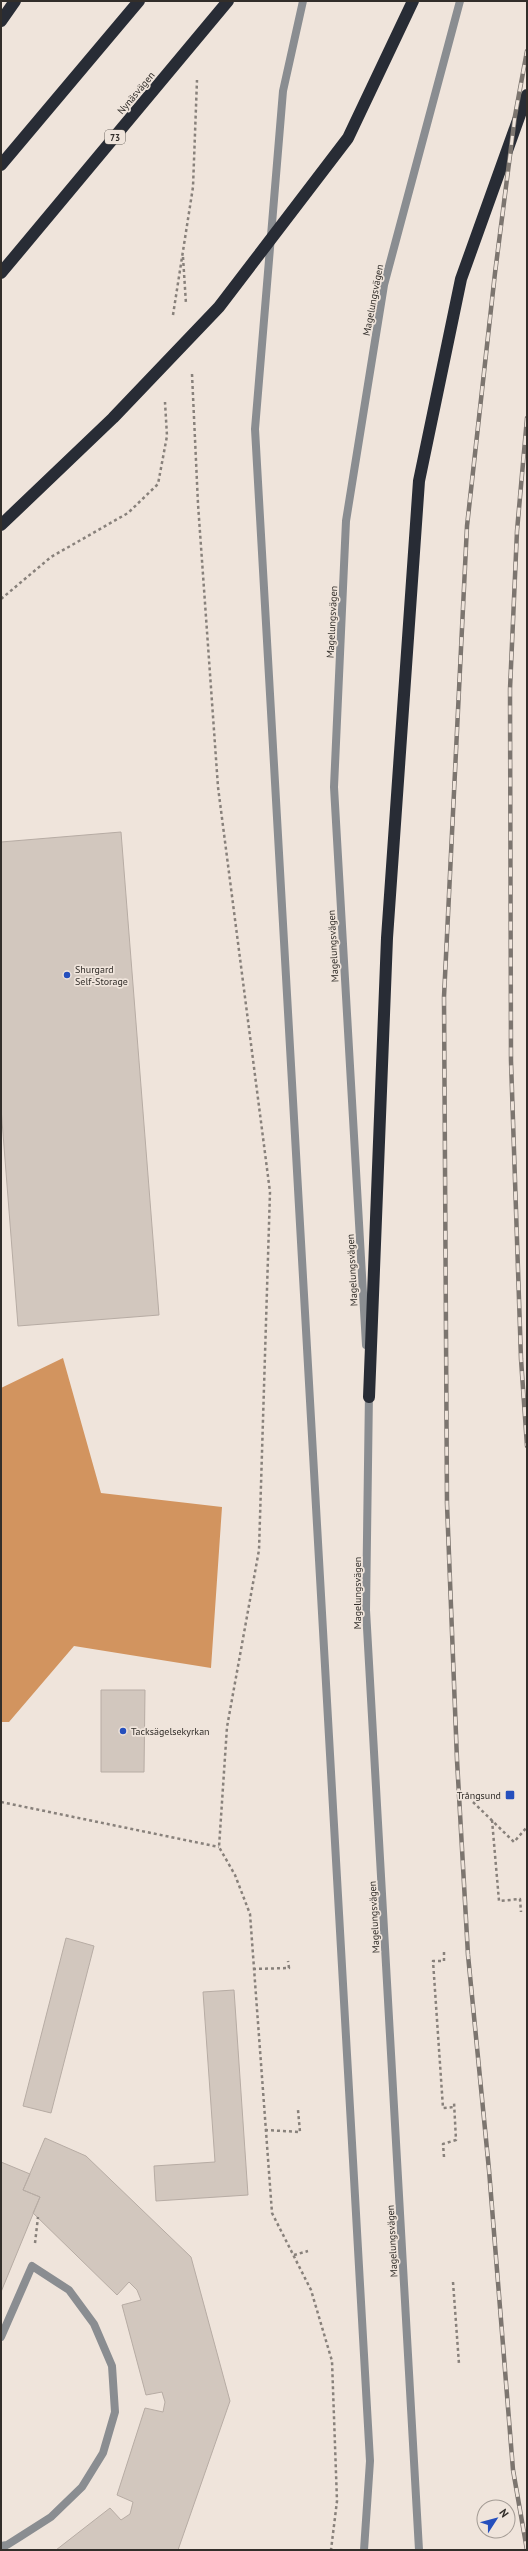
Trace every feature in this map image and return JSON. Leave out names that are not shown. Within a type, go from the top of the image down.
[{"type":"highway","points":[[1,21],[15,1]]},
{"type":"highway","points":[[1,165],[139,1]]},
{"type":"highway","name":"Nynäsvägen","points":[[1,273],[228,1]]},
{"type":"highway","points":[[1,525],[113,418],[219,307],[348,138],[413,1]]},
{"type":"highway","points":[[369,1397],[387,938],[420,481],[461,279],[527,95]]},
{"type":"street","points":[[303,1],[283,91],[255,429],[370,2461],[364,2550]]},
{"type":"street","name":"Magelungsvägen","points":[[419,2550],[366,1610],[369,1397],[334,787],[346,521],[384,285],[460,1]]},
{"type":"street","points":[[1,2337],[32,2266],[69,2290],[94,2324],[112,2366],[114,2412],[103,2453],[82,2487],[51,2517],[7,2545],[1,2546]]},
{"type":"path","points":[[187,312],[183,257],[193,187],[198,79]]},
{"type":"path","points":[[191,367],[199,512],[218,787],[270,1192],[259,1550],[227,1727],[219,1847],[234,1875],[250,1914],[272,2213],[311,2290],[332,2361],[337,2500],[331,2550]]},
{"type":"path","points":[[1,600],[51,557],[128,513],[158,484]]},
{"type":"path","points":[[1,1802],[219,1847]]},
{"type":"path","points":[[473,1802],[514,1842],[527,1827]]},
{"type":"path","points":[[492,1820],[499,1901],[520,1899],[521,1912]]},
{"type":"path","points":[[444,1952],[444,1961],[433,1961],[444,2108],[454,2107]]},
{"type":"path","points":[[253,1969],[289,1968],[288,1961]]},
{"type":"path","points":[[444,2157],[443,2144],[456,2140],[454,2102]]},
{"type":"path","points":[[265,2130],[300,2132],[298,2110]]},
{"type":"path","points":[[294,2255],[308,2251]]},
{"type":"path","points":[[453,2282],[459,2364]]},
{"type":"shaded area","points":[[63,1358],[101,1493],[222,1507],[211,1668],[74,1646],[9,1722],[1,1722],[1,1388]]},
{"type":"building","name":"Shurgard Self-Storage","points":[[121,832],[159,1315],[18,1326],[1,1108],[1,842]]},
{"type":"building","name":"Tacksägelsekyrkan","points":[[101,1690],[145,1690],[144,1772],[101,1772]]},
{"type":"building","points":[[66,1938],[94,1946],[51,2113],[23,2106]]},
{"type":"building","points":[[234,1990],[248,2195],[156,2201],[154,2166],[215,2162],[203,1992]]},
{"type":"building","points":[[45,2138],[86,2156],[191,2257],[230,2401],[178,2550],[56,2550],[110,2508],[121,2520],[130,2514],[133,2502],[117,2495],[145,2408],[163,2412],[165,2402],[162,2392],[146,2395],[122,2305],[141,2300],[137,2290],[129,2282],[117,2295],[33,2213],[40,2197],[23,2190]]},
{"type":"building","points":[[1,2162],[30,2174],[23,2190],[40,2197],[1,2292]]},
{"type":"railway","points":[[527,51],[515,116],[495,273],[467,526],[444,997],[447,1504],[457,1760],[468,1955],[489,2170],[513,2470],[527,2550]]},
{"type":"railway","points":[[527,418],[517,531],[510,689],[511,1061],[521,1359],[527,1446]]},
{"type":"place","name":"Shurgard Self-Storage","points":[[67,975]]},
{"type":"place","name":"Tacksägelsekyrkan","points":[[123,1731]]},
{"type":"place","name":"Trångsund","points":[[510,1795]]}]
